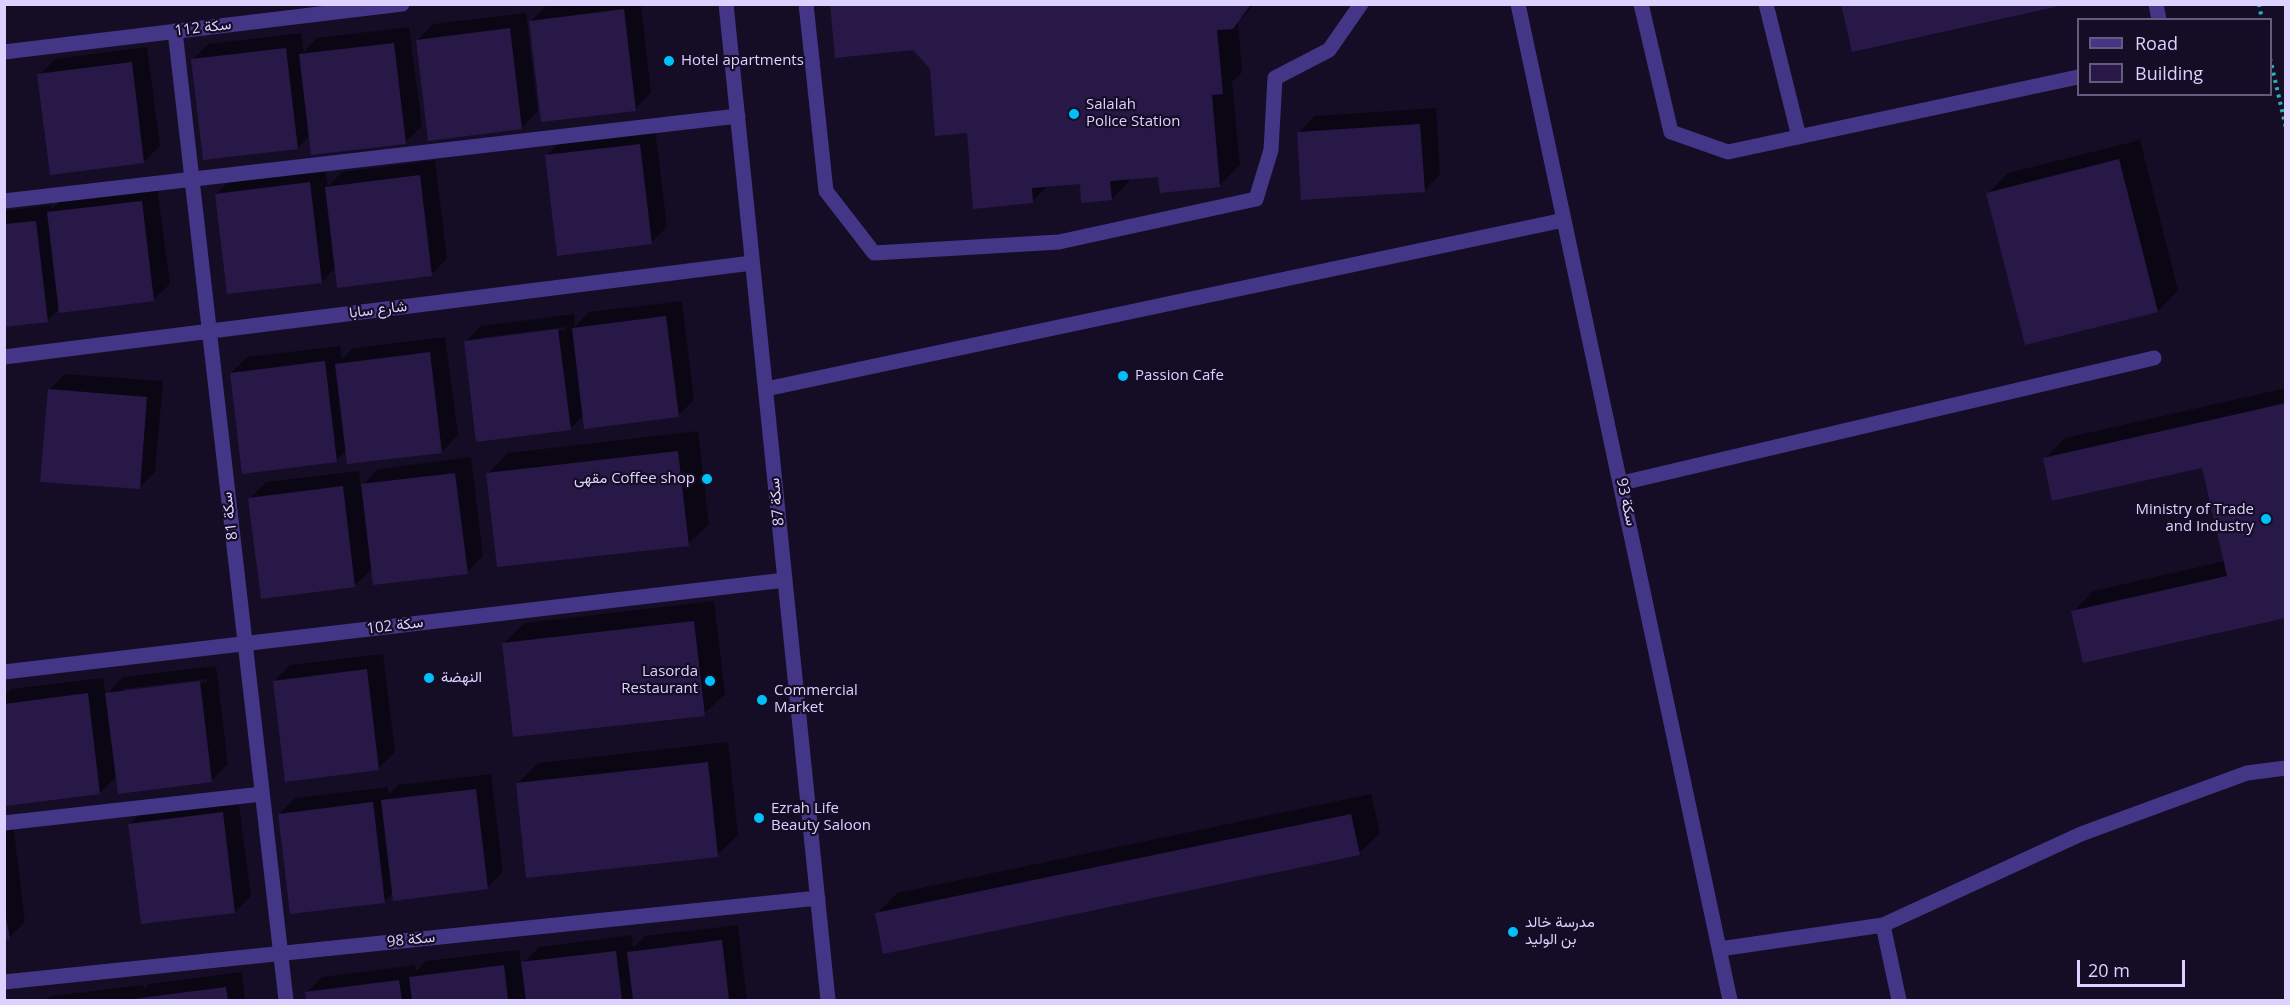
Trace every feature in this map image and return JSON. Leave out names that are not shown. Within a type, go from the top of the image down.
[{"type":"street","name":"سكة 112","points":[[4,52],[402,4]]},
{"type":"street","name":"سكة 87","points":[[726,4],[828,1000]]},
{"type":"street","points":[[806,4],[826,191],[874,253],[1059,242],[1256,199],[1271,150],[1275,78],[1329,50],[1361,4]]},
{"type":"street","name":"سكة 93","points":[[1518,4],[1622,483],[1730,1000]]},
{"type":"street","points":[[1641,4],[1671,132],[1728,152],[2077,77]]},
{"type":"street","points":[[1766,4],[1799,137]]},
{"type":"street","name":"سكة 81","points":[[175,32],[286,1000]]},
{"type":"street","points":[[4,201],[738,116]]},
{"type":"street","points":[[766,389],[1564,220]]},
{"type":"street","name":"شارع سابا","points":[[4,357],[752,263]]},
{"type":"street","points":[[1622,483],[2154,358]]},
{"type":"street","name":"سكة 102","points":[[4,672],[785,580]]},
{"type":"street","points":[[1720,949],[1883,925],[2081,834],[2247,773],[2286,768]]},
{"type":"street","points":[[4,824],[262,794]]},
{"type":"street","name":"سكة 98","points":[[4,982],[818,898]]},
{"type":"street","points":[[1883,925],[1899,1000]]},
{"type":"path","points":[[2272,63],[2286,128]]},
{"type":"building","name":"Salalah Police Station","points":[[830,4],[1251,4],[1233,29],[1217,30],[1223,94],[1212,95],[1220,187],[1160,193],[1158,177],[1110,181],[1112,200],[1081,203],[1080,184],[1032,188],[1033,203],[973,209],[967,133],[935,136],[930,69],[913,50],[835,58]]},
{"type":"building","points":[[1841,4],[2064,4],[2064,5],[1852,52]]},
{"type":"building","points":[[624,9],[636,111],[541,122],[529,21]]},
{"type":"building","points":[[510,28],[522,129],[428,141],[416,40]]},
{"type":"building","points":[[394,43],[406,144],[311,155],[299,54]]},
{"type":"building","points":[[286,48],[298,149],[203,160],[191,59]]},
{"type":"building","points":[[132,62],[144,163],[50,175],[37,74]]},
{"type":"building","points":[[1420,124],[1425,192],[1301,200],[1297,132]]},
{"type":"building","points":[[640,144],[652,244],[557,256],[545,155]]},
{"type":"building","points":[[2119,159],[2158,312],[2025,345],[1986,193]]},
{"type":"building","points":[[420,175],[432,276],[337,288],[325,187]]},
{"type":"building","points":[[310,182],[322,283],[227,294],[215,194]]},
{"type":"building","points":[[142,201],[154,301],[59,313],[47,212]]},
{"type":"building","points":[[36,221],[48,322],[4,327],[4,224]]},
{"type":"building","points":[[666,316],[679,417],[584,429],[572,328]]},
{"type":"building","points":[[558,329],[571,430],[476,442],[464,341]]},
{"type":"building","points":[[430,352],[442,453],[347,464],[335,364]]},
{"type":"building","points":[[325,361],[337,462],[242,474],[230,373]]},
{"type":"building","points":[[48,389],[147,397],[140,489],[40,482]]},
{"type":"building","points":[[2286,403],[2286,618],[2083,663],[2071,611],[2227,576],[2202,468],[2052,501],[2043,458]]},
{"type":"building","points":[[678,451],[689,546],[497,567],[486,473]]},
{"type":"building","points":[[455,473],[468,574],[373,585],[361,484]]},
{"type":"building","points":[[343,486],[355,587],[261,599],[248,498]]},
{"type":"building","points":[[694,621],[705,716],[513,737],[502,643]]},
{"type":"building","points":[[367,669],[379,770],[285,782],[273,681]]},
{"type":"building","points":[[200,681],[212,782],[118,794],[105,693]]},
{"type":"building","points":[[88,693],[100,794],[6,806],[4,704]]},
{"type":"building","points":[[708,762],[718,857],[526,878],[516,783]]},
{"type":"building","points":[[476,789],[488,889],[393,901],[381,800]]},
{"type":"building","points":[[373,802],[385,903],[290,914],[278,814]]},
{"type":"building","points":[[223,812],[235,913],[141,924],[128,824]]},
{"type":"building","points":[[1351,814],[1360,855],[883,954],[875,913]]},
{"type":"building","points":[[4,907],[10,939],[4,940]]},
{"type":"building","points":[[722,940],[729,1000],[633,1000],[627,952]]},
{"type":"building","points":[[616,951],[622,1000],[526,1000],[521,962]]},
{"type":"building","points":[[504,965],[508,1000],[412,1000],[409,977]]},
{"type":"building","points":[[399,980],[402,1000],[306,1000],[305,992]]},
{"type":"building","points":[[226,987],[228,1000],[133,1000],[133,999]]},
{"type":"place","name":"Hotel apartments","points":[[669,61]]},
{"type":"place","name":"Salalah Police Station","points":[[1074,114]]},
{"type":"place","name":"Passion Cafe","points":[[1123,376]]},
{"type":"place","name":"مقهى Coffee shop","points":[[707,479]]},
{"type":"place","name":"Ministry of Trade and Industry","points":[[2266,519]]},
{"type":"place","name":"النهضة","points":[[429,678]]},
{"type":"place","name":"Lasorda Restaurant","points":[[710,681]]},
{"type":"place","name":"Commercial Market","points":[[762,700]]},
{"type":"place","name":"Ezrah Life Beauty Saloon","points":[[759,818]]},
{"type":"place","name":"مدرسة خالد بن الوليد","points":[[1513,932]]}]
